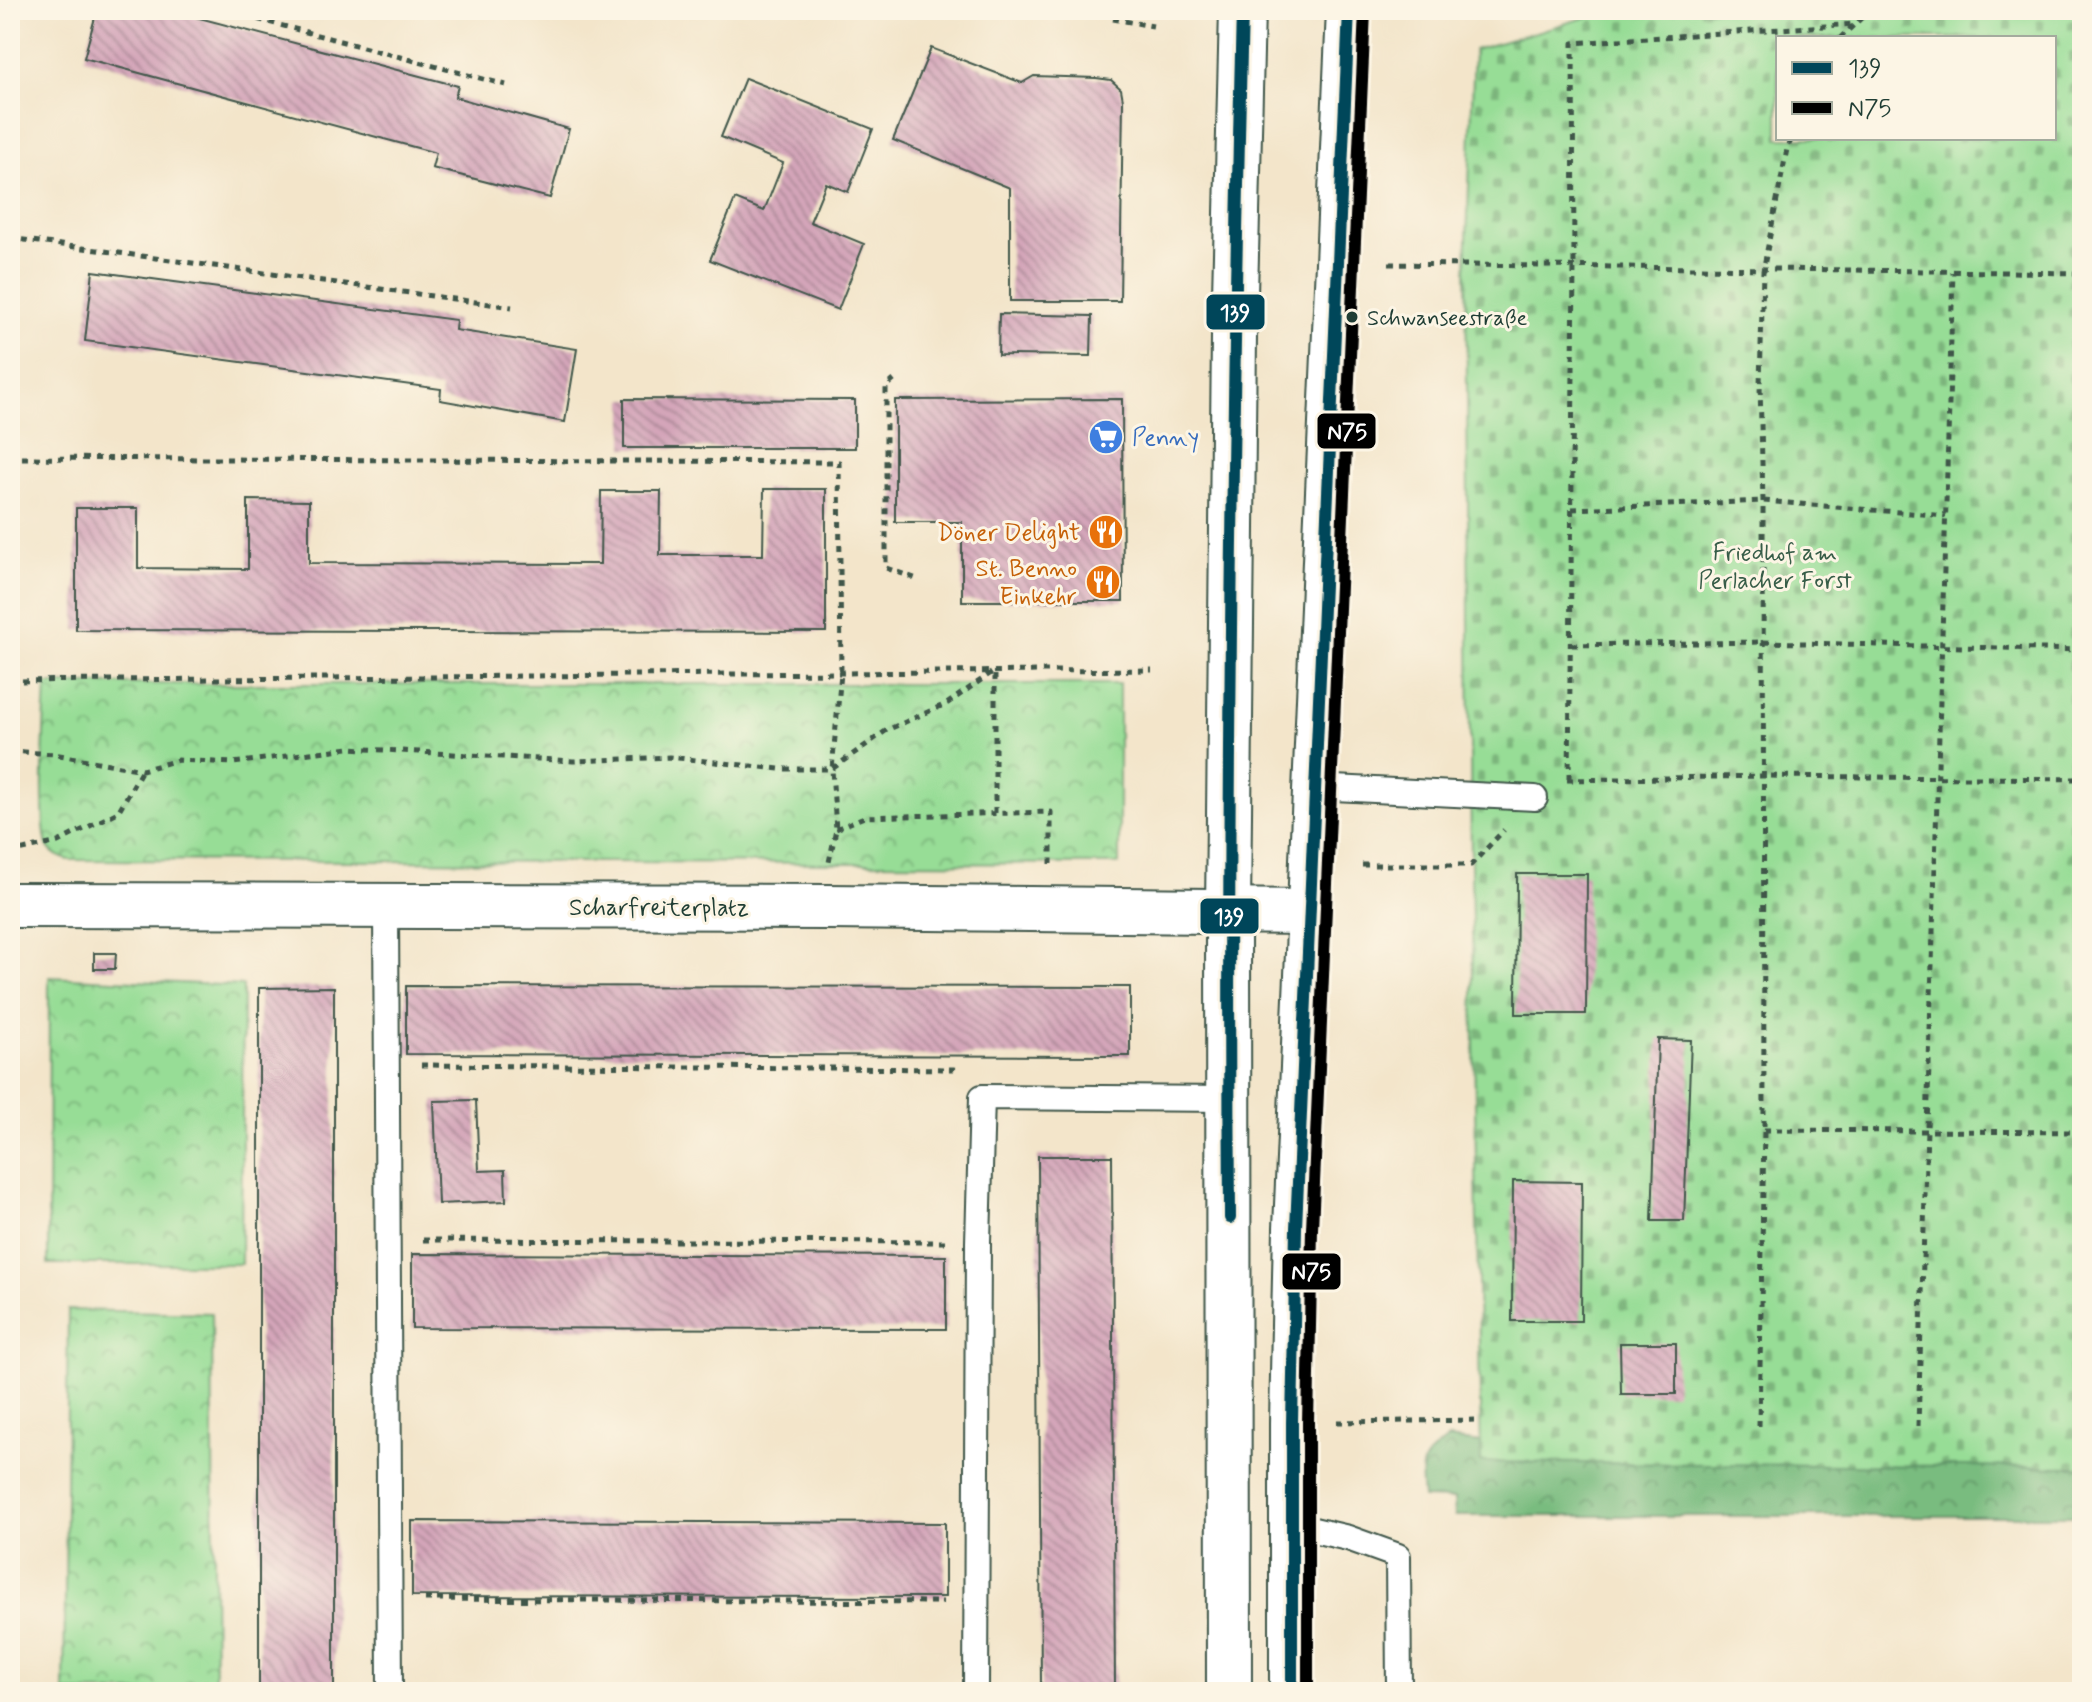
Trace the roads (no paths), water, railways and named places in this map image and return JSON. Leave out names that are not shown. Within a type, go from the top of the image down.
[{"type":"main road","points":[[1229,1692],[1228,911],[1234,348],[1242,10]]},
{"type":"main road","points":[[1292,1692],[1296,1228],[1349,10]]},
{"type":"main road","name":"Scharfreiterplatz","points":[[10,905],[828,907],[1308,912]]},
{"type":"main road","points":[[1230,1426],[1292,1423]]},
{"type":"lane","points":[[1314,787],[1535,798]]},
{"type":"lane","points":[[386,907],[390,1692]]},
{"type":"lane","points":[[976,1692],[978,1242],[982,1097],[1230,1099]]},
{"type":"lane","points":[[1292,1525],[1348,1538],[1398,1556],[1399,1692]]},
{"type":"place","name":"Schwanseestraße","points":[[1352,317]]},
{"type":"place","name":"Penny","points":[[1106,437]]},
{"type":"place","name":"Döner Delight","points":[[1106,532]]},
{"type":"place","name":"St. Benno Einkehr","points":[[1103,582]]},
{"type":"park label","name":"Friedhof am Perlacher Forst","points":[[1775,566]]}]
